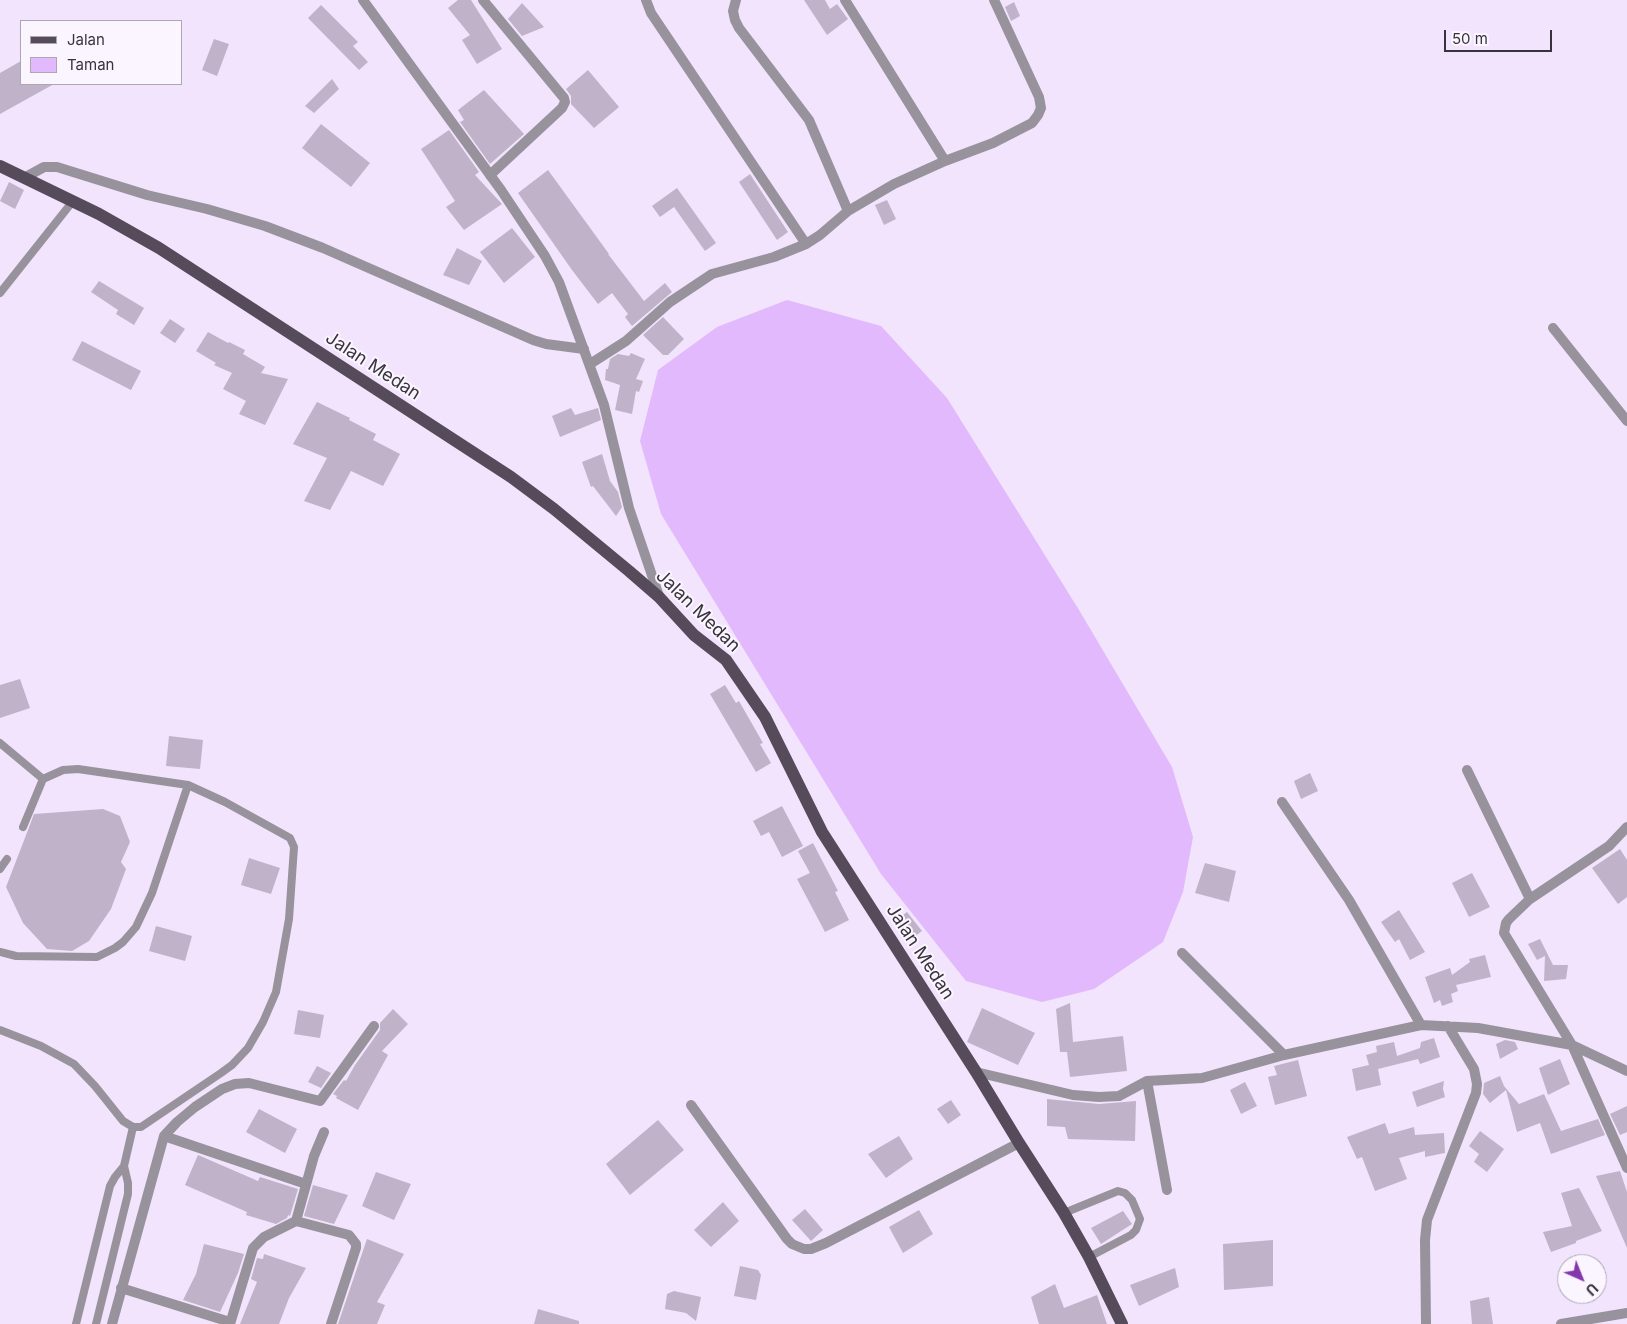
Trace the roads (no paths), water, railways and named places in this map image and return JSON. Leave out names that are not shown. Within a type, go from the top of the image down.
[{"type":"main road","name":"Jalan Medan","points":[[0,166],[73,201],[159,248],[510,477],[554,509],[659,597],[694,635],[726,660],[765,717],[822,832],[1064,1213],[1122,1324]]},
{"type":"street","points":[[363,0],[490,175],[554,271],[590,364],[610,427],[629,508],[659,597]]},
{"type":"street","points":[[483,0],[564,98],[565,102],[558,112],[490,175]]},
{"type":"street","points":[[646,0],[651,13],[806,244]]},
{"type":"street","points":[[736,0],[733,11],[739,28],[809,120],[848,211]]},
{"type":"street","points":[[846,0],[945,160]]},
{"type":"street","points":[[590,364],[626,342],[670,302],[712,274],[774,256],[806,244],[820,235],[848,211],[894,184],[945,160],[1023,130],[1032,124],[1038,116],[1040,108],[1036,89],[994,0]]},
{"type":"street","points":[[24,178],[44,167],[57,168],[147,195],[265,226],[316,245],[533,340],[546,344],[584,349]]},
{"type":"street","points":[[1553,328],[1627,421]]},
{"type":"street","points":[[1467,770],[1530,899]]},
{"type":"street","points":[[1282,802],[1349,900],[1421,1025]]},
{"type":"street","points":[[1627,827],[1609,846],[1530,899],[1509,919],[1504,933],[1572,1046],[1627,1168]]},
{"type":"street","points":[[1182,953],[1284,1055]]},
{"type":"street","points":[[976,1072],[1073,1095],[1119,1096],[1147,1081],[1202,1078],[1284,1055],[1421,1025],[1478,1028],[1572,1046],[1627,1071]]},
{"type":"street","points":[[112,1324],[164,1136],[195,1107],[222,1089],[235,1084],[249,1083],[320,1101],[374,1026]]},
{"type":"street","points":[[1426,1324],[1425,1240],[1427,1220],[1476,1093],[1477,1084],[1474,1069],[1448,1026]]},
{"type":"street","points":[[1147,1081],[1167,1190]]},
{"type":"street","points":[[691,1105],[787,1239],[792,1244],[804,1249],[811,1249],[826,1243],[1019,1143]]},
{"type":"street","points":[[296,1221],[314,1156],[324,1132]]},
{"type":"street","points":[[164,1136],[306,1184]]},
{"type":"street","points":[[121,1288],[230,1323],[251,1253],[256,1245],[264,1237],[296,1221],[349,1235],[356,1244],[331,1324]]},
{"type":"street","points":[[1561,1324],[1627,1314]]},
{"type":"lane","points":[[0,293],[73,201]]},
{"type":"lane","points":[[0,743],[42,779]]},
{"type":"lane","points":[[0,1030],[41,1046],[74,1064],[95,1086],[123,1121],[133,1127],[146,1124],[232,1065],[248,1048],[263,1022],[276,992],[289,919],[294,847],[290,838],[225,802],[188,785],[78,769],[63,770],[42,779],[23,827]]},
{"type":"lane","points":[[0,952],[16,956],[97,957],[123,942],[136,927],[152,893],[188,785]]},
{"type":"lane","points":[[0,869],[7,859]]},
{"type":"lane","points":[[96,1324],[128,1194],[128,1183],[124,1166],[133,1127]]},
{"type":"lane","points":[[76,1324],[110,1186],[114,1177],[124,1166]]},
{"type":"lane","points":[[1064,1213],[1118,1191],[1125,1193],[1132,1200],[1140,1219],[1136,1230],[1131,1235],[1089,1258]]}]
